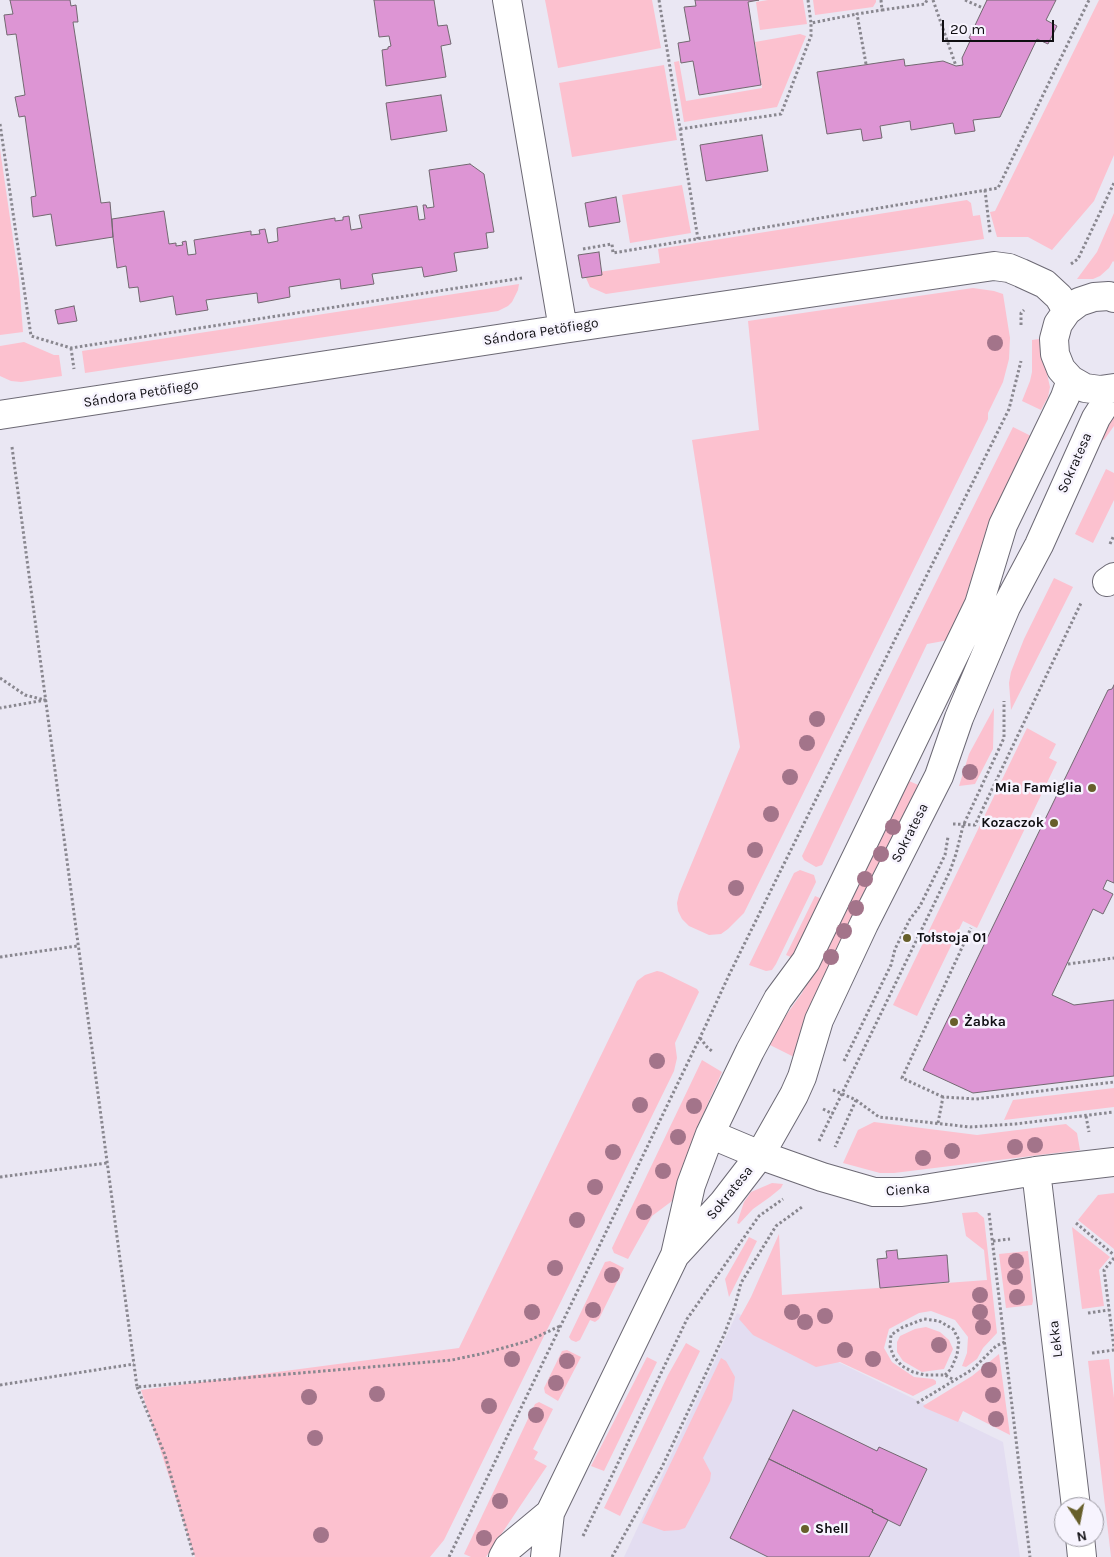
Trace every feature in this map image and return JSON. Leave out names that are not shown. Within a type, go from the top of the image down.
[{"type":"street","points":[[507,0],[562,329]]},
{"type":"street","name":"Sándora Petöfiego","points":[[0,415],[562,329],[994,266],[1021,272],[1045,284],[1059,296],[1067,311]]},
{"type":"street","points":[[1112,294],[1079,302],[1067,311],[1058,324],[1054,338],[1055,354],[1061,368],[1071,380],[1085,388],[1114,389]]},
{"type":"street","name":"Sokratesa","points":[[545,1557],[550,1513],[675,1255],[691,1185],[710,1134],[750,1051],[778,999],[806,961],[978,604],[1003,525],[1065,397],[1071,380]]},
{"type":"street","name":"Sokratesa","points":[[675,1255],[723,1203],[760,1155],[794,1095],[802,1077],[819,1020],[864,924],[939,776],[960,718],[1006,607],[1039,545],[1096,418],[1114,389]]},
{"type":"street","name":"Cienka","points":[[710,1134],[760,1155],[822,1177],[861,1189],[886,1192],[924,1190],[1114,1162]]},
{"type":"street","name":"Lekka","points":[[1036,1172],[1075,1497]]},
{"type":"street","name":"Sokratesa","points":[[503,1557],[508,1548],[550,1513]]},
{"type":"path","points":[[659,0],[698,239]]},
{"type":"path","points":[[680,129],[781,114],[811,36],[808,0]]},
{"type":"path","points":[[880,0],[882,10]]},
{"type":"path","points":[[811,22],[925,4],[927,0]]},
{"type":"path","points":[[934,0],[956,66]]},
{"type":"path","points":[[965,0],[983,8]]},
{"type":"path","points":[[0,124],[31,336],[71,348],[526,278],[522,259],[550,254],[612,244],[613,253],[998,188],[1089,0]]},
{"type":"path","points":[[857,14],[866,64]]},
{"type":"path","points":[[1022,327],[1021,313],[1045,284],[1078,259],[1114,183]]},
{"type":"path","points":[[71,348],[74,372]]},
{"type":"path","points":[[449,1557],[729,975],[1009,409],[1021,362],[1021,353]]},
{"type":"path","points":[[12,449],[137,1387],[165,1455],[194,1557]]},
{"type":"path","points":[[1106,551],[1114,535]]},
{"type":"path","points":[[844,1062],[891,965],[895,949],[902,934],[920,906],[944,855],[949,829],[953,824],[975,825],[1081,603]]},
{"type":"path","points":[[0,678],[25,696],[46,700]]},
{"type":"path","points":[[0,708],[46,700]]},
{"type":"path","points":[[971,928],[902,1078],[943,1097],[976,1099],[1114,1082]]},
{"type":"path","points":[[0,957],[78,946]]},
{"type":"path","points":[[1068,964],[1114,958]]},
{"type":"path","points":[[830,1088],[856,1100],[879,1117],[970,1127],[1015,1124],[1114,1112]]},
{"type":"path","points":[[938,1123],[943,1097]]},
{"type":"path","points":[[612,1557],[662,1467],[724,1335],[741,1283],[776,1226],[806,1204],[822,1177],[856,1100]]},
{"type":"path","points":[[0,1177],[107,1163]]},
{"type":"path","points":[[989,1208],[1030,1557]]},
{"type":"path","points":[[1069,1218],[1114,1256],[1104,1270],[1114,1349],[1090,1353]]},
{"type":"path","points":[[1085,1313],[1109,1310]]},
{"type":"path","points":[[945,1375],[951,1369],[957,1355],[959,1340],[952,1329],[939,1321],[924,1320],[903,1328],[891,1336],[890,1347],[894,1357],[902,1366],[925,1375],[945,1375],[954,1380]]},
{"type":"path","points":[[137,1387],[452,1360],[528,1341],[561,1326]]},
{"type":"path","points":[[917,1404],[972,1369],[996,1346],[1005,1342]]},
{"type":"path","points":[[0,1384],[134,1364]]},
{"type":"shaded area","points":[[545,0],[652,0],[661,48],[558,68]]},
{"type":"shaded area","points":[[803,0],[807,24],[760,30],[756,2]]},
{"type":"shaded area","points":[[813,0],[876,0],[876,2],[873,7],[815,15]]},
{"type":"shaded area","points":[[1099,0],[1114,0],[1114,155],[1094,201],[1052,250],[1028,237],[997,237],[990,212],[995,211]]},
{"type":"shaded area","points":[[800,34],[806,36],[777,107],[684,122],[674,62],[679,61],[686,101],[762,88],[755,42]]},
{"type":"shaded area","points":[[664,65],[677,140],[572,157],[559,83]]},
{"type":"shaded area","points":[[0,149],[19,280],[23,332],[0,335]]},
{"type":"shaded area","points":[[682,185],[691,233],[630,243],[622,195]]},
{"type":"shaded area","points":[[967,200],[971,203],[973,216],[980,215],[984,239],[606,294],[590,287],[585,274],[660,263],[658,249]]},
{"type":"shaded area","points":[[1114,213],[1114,262],[1100,276],[1093,279],[1077,279],[1097,252]]},
{"type":"shaded area","points":[[519,284],[512,302],[498,311],[85,373],[82,351]]},
{"type":"shaded area","points":[[973,288],[1003,294],[1010,338],[1009,359],[1003,382],[988,413],[988,419],[744,913],[721,934],[709,935],[689,926],[682,919],[677,903],[679,894],[740,747],[692,440],[759,430],[748,321]]},
{"type":"shaded area","points":[[1039,339],[1050,387],[1048,397],[1041,410],[1022,401],[1032,372],[1032,340]]},
{"type":"shaded area","points":[[24,342],[54,355],[59,355],[62,376],[21,382],[11,381],[0,376],[0,346]]},
{"type":"shaded area","points":[[1114,415],[1114,426],[1104,440],[1100,438]]},
{"type":"shaded area","points":[[1013,427],[1031,436],[987,532],[960,615],[949,640],[927,644],[822,865],[816,867],[804,860],[802,856]]},
{"type":"shaded area","points":[[1106,469],[1114,473],[1114,500],[1093,543],[1075,534]]},
{"type":"shaded area","points":[[1054,578],[1073,587],[1011,710],[1009,683],[1011,672],[1024,639]]},
{"type":"shaded area","points":[[994,708],[993,749],[975,784],[959,786],[969,754]]},
{"type":"shaded area","points":[[1027,728],[1056,744],[1049,758],[1057,762],[977,928],[963,921],[917,1016],[893,1005]]},
{"type":"shaded area","points":[[909,781],[923,787],[794,1057],[766,1043],[802,993]]},
{"type":"shaded area","points":[[800,870],[814,875],[816,882],[776,964],[772,970],[766,971],[749,965],[794,873]]},
{"type":"shaded area","points":[[815,896],[822,899],[793,958],[786,955]]},
{"type":"shaded area","points":[[657,971],[697,989],[699,992],[675,1043],[677,1058],[674,1071],[444,1540],[430,1557],[195,1557],[141,1390],[459,1348],[637,981],[645,975]]},
{"type":"shaded area","points":[[702,1060],[722,1072],[695,1132],[672,1201],[652,1216],[628,1259],[614,1253],[612,1248]]},
{"type":"shaded area","points":[[1114,1088],[1114,1107],[1004,1120],[1013,1100]]},
{"type":"shaded area","points":[[874,1122],[977,1135],[1066,1124],[1077,1133],[1080,1150],[894,1173],[880,1173],[843,1163],[858,1130]]},
{"type":"shaded area","points":[[772,1183],[783,1184],[781,1188],[753,1209],[739,1224],[737,1223],[744,1202],[751,1192]]},
{"type":"shaded area","points":[[1114,1193],[1114,1249],[1078,1220],[1098,1195]]},
{"type":"shaded area","points":[[977,1212],[984,1218],[997,1333],[983,1348],[977,1359],[966,1367],[962,1366],[967,1353],[968,1337],[955,1320],[931,1311],[919,1313],[889,1329],[884,1348],[892,1362],[914,1377],[936,1381],[936,1384],[913,1396],[840,1362],[816,1367],[753,1335],[739,1319],[779,1234],[782,1295],[987,1280],[984,1250],[966,1236],[962,1213]]},
{"type":"shaded area","points":[[1072,1227],[1110,1257],[1099,1270],[1104,1306],[1082,1309]]},
{"type":"shaded area","points":[[749,1237],[757,1241],[729,1297],[725,1279]]},
{"type":"shaded area","points":[[1028,1251],[1032,1305],[1006,1308],[999,1254]]},
{"type":"shaded area","points":[[610,1261],[624,1268],[599,1319],[595,1322],[590,1320],[580,1340],[576,1342],[571,1340],[569,1337],[605,1262]]},
{"type":"shaded area","points":[[737,1313],[1003,1442],[1020,1557],[624,1557]]},
{"type":"shaded area","points":[[926,1327],[940,1332],[949,1340],[953,1349],[944,1369],[922,1372],[903,1361],[897,1352],[897,1342],[900,1336],[915,1329]]},
{"type":"shaded area","points":[[686,1343],[700,1351],[620,1516],[604,1508],[668,1375]]},
{"type":"shaded area","points":[[567,1350],[581,1357],[558,1401],[545,1393],[544,1388],[562,1351]]},
{"type":"shaded area","points":[[999,1354],[1010,1435],[963,1411],[958,1422],[923,1406],[972,1376]]},
{"type":"shaded area","points":[[647,1357],[657,1362],[604,1471],[591,1466]]},
{"type":"shaded area","points":[[721,1358],[726,1361],[735,1377],[732,1400],[703,1458],[711,1473],[710,1481],[685,1528],[664,1531],[642,1523]]},
{"type":"shaded area","points":[[1109,1359],[1114,1398],[1114,1557],[1111,1557],[1088,1361]]},
{"type":"shaded area","points":[[539,1402],[553,1409],[533,1449],[538,1452],[534,1459],[547,1466],[486,1557],[471,1557],[464,1554],[535,1404]]},
{"type":"building","points":[[10,0],[70,0],[71,6],[76,5],[78,22],[73,22],[101,203],[110,202],[113,237],[56,246],[51,214],[33,217],[31,197],[36,196],[25,116],[19,117],[15,97],[25,95],[16,34],[7,35],[4,15],[13,14]]},
{"type":"building","points":[[374,0],[434,0],[438,26],[447,25],[451,44],[441,46],[446,77],[386,86],[382,50],[388,49],[391,46],[389,36],[379,37]]},
{"type":"building","points":[[695,0],[759,0],[748,2],[761,85],[699,95],[693,61],[681,63],[678,43],[690,41],[684,7],[696,6]]},
{"type":"building","points":[[987,0],[1056,0],[1046,20],[1057,26],[1048,44],[1037,39],[1000,117],[973,120],[975,131],[955,134],[953,123],[911,130],[910,121],[880,126],[882,138],[863,141],[861,129],[827,134],[817,72],[904,59],[905,66],[943,61],[956,66],[963,65],[962,58],[971,39],[969,38]]},
{"type":"building","points":[[441,95],[447,131],[391,140],[386,103]]},
{"type":"building","points":[[762,135],[768,171],[706,181],[700,145]]},
{"type":"building","points":[[470,164],[484,174],[494,232],[486,233],[488,248],[454,253],[457,271],[424,277],[422,267],[372,274],[374,284],[341,289],[340,279],[289,287],[290,297],[258,303],[257,293],[206,300],[208,310],[176,315],[173,296],[140,302],[138,287],[129,288],[126,266],[117,268],[112,219],[164,211],[169,244],[183,245],[182,242],[186,241],[188,255],[196,254],[194,240],[251,231],[251,235],[260,234],[259,230],[265,229],[268,243],[278,241],[277,228],[335,218],[335,221],[343,220],[343,217],[349,216],[351,230],[362,228],[359,215],[417,206],[419,220],[425,219],[423,205],[426,205],[427,208],[434,207],[429,170]]},
{"type":"building","points":[[616,197],[620,222],[589,227],[585,203]]},
{"type":"building","points":[[599,252],[602,275],[582,278],[578,255]]},
{"type":"building","points":[[74,306],[77,321],[58,324],[55,310]]},
{"type":"building","points":[[1114,685],[1114,883],[1107,880],[1103,889],[1113,894],[1103,914],[1093,909],[1052,995],[1074,1005],[1114,1000],[1114,1076],[973,1093],[923,1070],[1108,690],[1112,689]]},
{"type":"building","points":[[897,1250],[898,1259],[947,1255],[949,1282],[880,1288],[877,1259],[887,1258],[886,1251]]},
{"type":"building","points":[[793,1410],[877,1451],[879,1447],[927,1469],[900,1526],[872,1512],[873,1510],[769,1459]]},
{"type":"building","points":[[769,1459],[873,1510],[872,1512],[888,1520],[869,1557],[768,1557],[730,1538]]},
{"type":"place","name":"Mia Famiglia","points":[[1092,788]]},
{"type":"place","name":"Kozaczok","points":[[1054,823]]},
{"type":"place","name":"Tołstoja 01","points":[[907,938]]},
{"type":"place","name":"Żabka","points":[[954,1022]]},
{"type":"place","name":"Shell","points":[[805,1529]]}]
